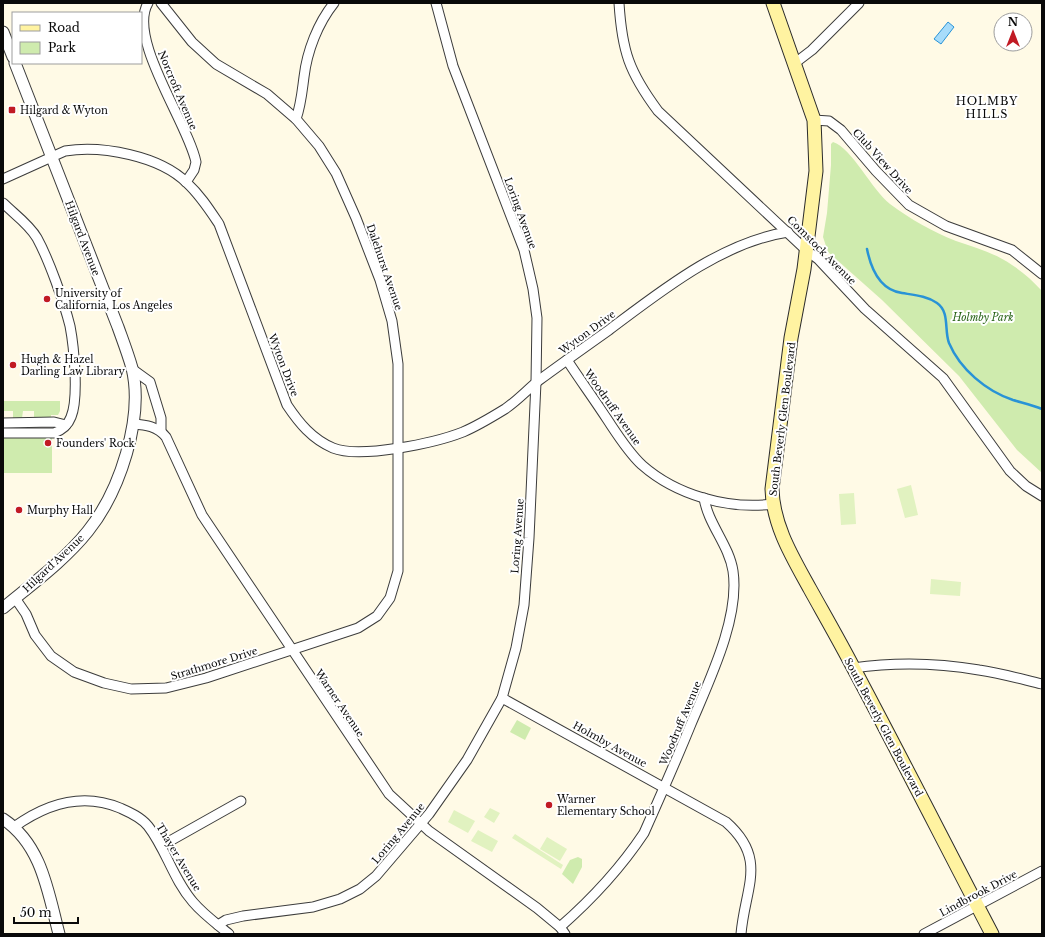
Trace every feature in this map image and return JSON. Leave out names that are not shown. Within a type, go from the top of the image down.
[{"type":"main road","name":"South Beverly Glen Boulevard","points":[[773,3],[814,120],[816,171],[806,250],[791,338],[773,483],[772,504],[782,536],[992,934]]},
{"type":"street","name":"Norcroft Avenue","points":[[148,3],[145,11],[144,32],[153,62],[196,162],[194,170],[186,182]]},
{"type":"street","name":"Dalehurst Avenue","points":[[161,3],[192,42],[216,64],[267,94],[296,119],[319,146],[336,173],[380,280],[392,321],[398,364],[399,448],[398,571],[390,598],[377,616],[358,628],[291,650]]},
{"type":"street","points":[[296,119],[302,104],[304,76],[309,52],[318,30],[334,3]]},
{"type":"street","name":"Loring Avenue","points":[[218,925],[226,920],[243,916],[313,907],[340,899],[360,889],[376,876],[420,824],[467,760],[502,698],[516,648],[524,605],[529,538],[536,382],[537,318],[533,289],[524,250],[453,66],[436,3]]},
{"type":"street","name":"Comstock Avenue","points":[[619,3],[621,35],[631,69],[641,89],[658,111],[806,250],[818,259],[864,309],[942,378],[1010,471],[1026,486],[1042,496]]},
{"type":"street","points":[[795,63],[812,50],[858,3]]},
{"type":"street","points":[[3,32],[12,54]]},
{"type":"street","name":"Hilgard Avenue","points":[[3,608],[66,554],[88,531],[104,509],[130,443],[134,389],[132,369],[118,327],[15,64]]},
{"type":"street","name":"Club View Drive","points":[[814,120],[829,121],[841,130],[876,172],[909,205],[946,226],[1012,250],[1042,274]]},
{"type":"street","name":"Wyton Drive","points":[[3,179],[65,151],[76,149],[121,153],[143,158],[164,168],[186,182],[205,203],[219,224],[287,405],[300,424],[315,439],[333,448],[354,453],[399,448],[432,442],[463,432],[506,408],[536,382],[667,287],[701,266],[760,239],[771,235],[788,232]]},
{"type":"street","points":[[3,203],[30,229],[37,238],[64,306],[70,327],[73,352],[74,385],[73,410],[71,418],[61,431],[54,433],[3,433]]},
{"type":"street","name":"Woodruff Avenue","points":[[568,360],[624,444],[641,464],[673,485],[704,498],[755,507],[772,504]]},
{"type":"street","points":[[132,369],[150,382],[161,418],[160,431],[150,426],[132,424]]},
{"type":"street","points":[[3,423],[54,422],[66,425]]},
{"type":"street","name":"Warner Avenue","points":[[160,431],[166,437],[202,515],[291,650],[389,794],[420,824],[537,908],[562,931]]},
{"type":"street","name":"Woodruff Avenue","points":[[562,931],[630,854],[644,833],[710,680],[721,649],[732,607],[734,585],[733,569],[729,556],[706,509],[704,498]]},
{"type":"street","name":"Strathmore Drive","points":[[15,598],[26,614],[36,635],[51,656],[74,672],[104,683],[131,689],[166,688],[206,678],[291,650]]},
{"type":"street","points":[[853,668],[885,664],[941,666],[979,670],[1042,684]]},
{"type":"street","name":"Holmby Avenue","points":[[502,698],[665,787],[726,822],[739,833],[747,846],[751,859],[751,871],[743,911],[741,934]]},
{"type":"street","name":"Thayer Avenue","points":[[14,827],[36,813],[54,805],[72,801],[92,800],[112,805],[131,813],[147,824],[192,902],[229,934]]},
{"type":"street","points":[[161,846],[241,801]]},
{"type":"street","points":[[3,819],[14,827],[28,844],[38,861],[59,934]]},
{"type":"street","name":"Lindbrook Drive","points":[[924,934],[1042,871]]},
{"type":"green space","name":"Holmby Park","points":[[833,142],[847,152],[883,198],[898,210],[939,234],[999,257],[1024,274],[1042,291],[1042,473],[1017,450],[959,376],[882,300],[828,252],[823,237],[827,213],[831,165],[831,144]]},
{"type":"green space","points":[[3,401],[60,401],[60,411],[58,415],[51,415],[51,418],[34,418],[34,411],[23,411],[22,418],[13,418],[13,411],[3,411]]},
{"type":"green space","points":[[3,438],[52,438],[52,473],[3,473]]},
{"type":"green space","points":[[911,485],[918,515],[905,518],[897,489]]},
{"type":"green space","points":[[854,493],[856,524],[841,525],[839,494]]},
{"type":"green space","points":[[931,579],[961,582],[960,596],[930,594]]},
{"type":"green space","points":[[517,720],[531,728],[525,740],[510,732]]},
{"type":"green space","points":[[490,808],[500,813],[494,823],[484,817]]},
{"type":"green space","points":[[454,810],[475,821],[468,833],[448,822]]},
{"type":"green space","points":[[478,830],[498,841],[492,852],[471,841]]},
{"type":"green space","points":[[515,834],[563,865],[561,869],[512,838]]},
{"type":"green space","points":[[547,837],[567,849],[560,861],[540,849]]},
{"type":"green space","points":[[578,857],[582,859],[582,867],[573,884],[562,874],[570,860]]},
{"type":"water","points":[[948,22],[954,27],[941,44],[934,39]]},
{"type":"waterway","points":[[867,249],[874,271],[882,283],[888,288],[894,291],[929,299],[941,307],[944,311],[949,343],[960,362],[975,378],[993,391],[1003,396],[1042,409]]},
{"type":"place","name":"Hilgard & Wyton","points":[[12,110]]},
{"type":"place","name":"University of California, Los Angeles","points":[[47,299]]},
{"type":"place","name":"Hugh & Hazel Darling Law Library","points":[[13,365]]},
{"type":"place","name":"Founders' Rock","points":[[48,443]]},
{"type":"place","name":"Murphy Hall","points":[[19,510]]},
{"type":"place","name":"Warner Elementary School","points":[[549,805]]},
{"type":"district","name":"HOLMBY HILLS","points":[[987,107]]}]
